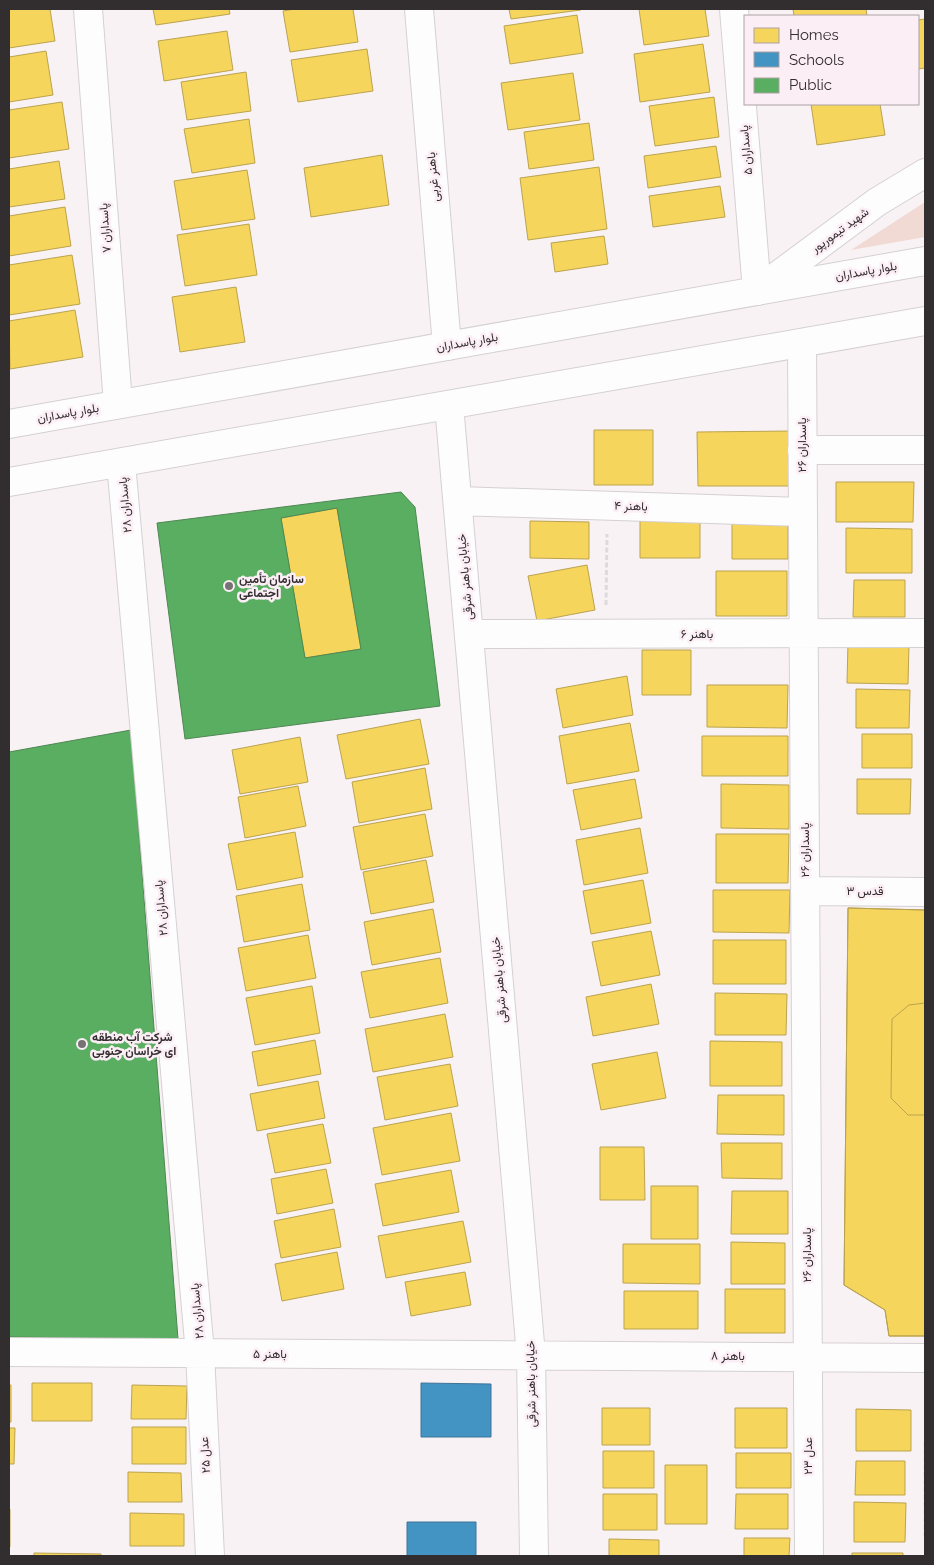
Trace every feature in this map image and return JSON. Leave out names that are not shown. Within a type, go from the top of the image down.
[{"type":"street","name":"پاسداران ۷","points":[[88,9],[118,404]]},
{"type":"street","name":"باهنر غربی","points":[[420,9],[447,346]]},
{"type":"street","name":"پاسداران ۵","points":[[734,9],[757,291]]},
{"type":"street","name":"شهید تیمورپور","points":[[757,291],[877,202],[925,173]]},
{"type":"street","name":"بلوار پاسداران","points":[[9,424],[925,261]]},
{"type":"street","points":[[9,482],[925,321]]},
{"type":"street","name":"پاسداران ۲۶","points":[[802,343],[808,1357]]},
{"type":"street","name":"خیابان باهنر شرقی","points":[[449,405],[531,1355],[534,1556]]},
{"type":"street","points":[[802,450],[925,450]]},
{"type":"street","name":"پاسداران ۲۸","points":[[121,463],[200,1353]]},
{"type":"street","name":"باهنر ۴","points":[[458,501],[803,512]]},
{"type":"street","name":"باهنر ۶","points":[[470,634],[925,633]]},
{"type":"street","name":"قدس ۳","points":[[805,891],[925,892]]},
{"type":"street","name":"باهنر ۵","points":[[9,1352],[531,1355]]},
{"type":"street","name":"عدل ۲۵","points":[[200,1353],[210,1556]]},
{"type":"street","name":"باهنر ۸","points":[[531,1355],[925,1358]]},
{"type":"street","name":"عدل ۲۳","points":[[808,1357],[809,1556]]},
{"type":"path","points":[[605,634],[608,506]]},
{"type":"path","points":[[925,1442],[925,1536]]},
{"type":"shaded area","points":[[925,202],[925,237],[851,250]]},
{"type":"building: Homes","points":[[9,9],[50,9],[55,41],[9,48]]},
{"type":"building: Homes","points":[[153,9],[229,9],[230,14],[156,25]]},
{"type":"building: Homes","points":[[295,9],[353,9],[358,42],[290,52],[283,11]]},
{"type":"building: Homes","points":[[509,9],[581,9],[581,10],[511,19]]},
{"type":"building: Homes","points":[[639,9],[705,9],[709,36],[644,45]]},
{"type":"building: Homes","points":[[793,9],[866,9],[867,15],[794,15]]},
{"type":"building: Homes","points":[[577,15],[583,53],[510,64],[504,26]]},
{"type":"building: Homes","points":[[925,19],[925,68],[919,69],[919,20]]},
{"type":"building: Homes","points":[[227,31],[233,70],[164,81],[158,41]]},
{"type":"building: Homes","points":[[703,44],[710,92],[640,102],[634,54]]},
{"type":"building: Homes","points":[[367,49],[373,91],[298,102],[291,60]]},
{"type":"building: Homes","points":[[46,51],[53,95],[9,102],[9,57]]},
{"type":"building: Homes","points":[[246,72],[251,111],[187,120],[181,82]]},
{"type":"building: Homes","points":[[573,73],[580,120],[508,130],[501,83]]},
{"type":"building: Homes","points":[[714,97],[719,137],[655,146],[649,106]]},
{"type":"building: Homes","points":[[62,102],[69,149],[9,158],[9,110]]},
{"type":"building: Homes","points":[[811,105],[880,105],[885,135],[817,145]]},
{"type":"building: Homes","points":[[249,119],[255,163],[192,173],[184,129]]},
{"type":"building: Homes","points":[[589,123],[594,160],[529,169],[524,132]]},
{"type":"building: Homes","points":[[716,146],[721,177],[648,188],[644,156]]},
{"type":"building: Homes","points":[[382,155],[389,205],[311,217],[304,168]]},
{"type":"building: Homes","points":[[59,161],[65,199],[9,207],[9,169]]},
{"type":"building: Homes","points":[[599,167],[607,229],[528,240],[520,178]]},
{"type":"building: Homes","points":[[247,170],[255,219],[182,230],[174,181]]},
{"type":"building: Homes","points":[[720,186],[725,217],[653,227],[649,196]]},
{"type":"building: Homes","points":[[65,207],[71,246],[9,256],[9,216]]},
{"type":"building: Homes","points":[[249,224],[257,275],[185,286],[177,235]]},
{"type":"building: Homes","points":[[604,236],[608,264],[555,272],[551,243]]},
{"type":"building: Homes","points":[[72,255],[80,304],[9,315],[9,265]]},
{"type":"building: Homes","points":[[236,287],[245,342],[180,352],[172,297]]},
{"type":"building: Homes","points":[[75,310],[83,357],[10,369],[9,321]]},
{"type":"building: Homes","points":[[594,430],[653,430],[653,485],[594,485]]},
{"type":"building: Homes","points":[[791,431],[791,486],[698,486],[697,432]]},
{"type":"building: Homes","points":[[836,482],[914,482],[913,522],[836,522]]},
{"type":"building: Homes","points":[[337,508],[361,649],[305,658],[281,518]]},
{"type":"building: Homes","points":[[640,519],[700,519],[700,558],[640,558]]},
{"type":"building: Homes","points":[[732,519],[788,520],[788,559],[732,559]]},
{"type":"building: Homes","points":[[530,521],[589,522],[589,559],[530,558]]},
{"type":"building: Homes","points":[[846,528],[912,529],[912,573],[846,573]]},
{"type":"building: Homes","points":[[587,565],[595,610],[537,621],[528,576]]},
{"type":"building: Homes","points":[[716,571],[787,571],[787,616],[716,616]]},
{"type":"building: Homes","points":[[854,580],[905,580],[905,617],[853,617]]},
{"type":"building: Homes","points":[[848,643],[909,644],[908,684],[847,683]]},
{"type":"building: Homes","points":[[642,650],[691,650],[691,695],[642,695]]},
{"type":"building: Homes","points":[[627,676],[633,715],[563,728],[556,689]]},
{"type":"building: Homes","points":[[707,685],[788,685],[787,728],[707,727]]},
{"type":"building: Homes","points":[[856,689],[910,690],[909,728],[856,728]]},
{"type":"building: Homes","points":[[420,719],[429,764],[346,779],[337,735]]},
{"type":"building: Homes","points":[[630,723],[639,771],[567,784],[559,736]]},
{"type":"building: Homes","points":[[862,734],[912,734],[912,768],[862,768]]},
{"type":"building: Homes","points":[[702,736],[788,736],[788,776],[702,776]]},
{"type":"building: Homes","points":[[300,737],[308,782],[240,794],[232,750]]},
{"type":"building: Homes","points":[[425,768],[432,809],[359,823],[352,782]]},
{"type":"building: Homes","points":[[635,779],[642,818],[581,830],[573,790]]},
{"type":"building: Homes","points":[[857,779],[911,779],[910,814],[857,814]]},
{"type":"building: Homes","points":[[721,784],[789,785],[789,829],[721,828]]},
{"type":"building: Homes","points":[[298,786],[306,826],[245,838],[238,797]]},
{"type":"building: Homes","points":[[425,814],[433,856],[361,870],[353,827]]},
{"type":"building: Homes","points":[[640,828],[648,873],[584,885],[576,840]]},
{"type":"building: Homes","points":[[295,832],[303,877],[237,890],[228,844]]},
{"type":"building: Homes","points":[[716,834],[789,834],[788,883],[716,883]]},
{"type":"building: Homes","points":[[426,860],[434,902],[371,914],[363,872]]},
{"type":"building: Homes","points":[[643,880],[651,923],[591,934],[583,891]]},
{"type":"building: Homes","points":[[302,884],[310,930],[244,942],[236,896]]},
{"type":"building: Homes","points":[[713,890],[790,890],[789,933],[713,932]]},
{"type":"building: Homes","points":[[848,908],[925,910],[925,1003],[909,1005],[892,1019],[891,1098],[908,1115],[925,1115],[925,1336],[889,1336],[885,1310],[844,1285]]},
{"type":"building: Homes","points":[[848,908],[925,910],[925,1336],[889,1336],[885,1310],[844,1285]]},
{"type":"building: Homes","points":[[433,909],[441,952],[372,965],[364,922]]},
{"type":"building: Homes","points":[[651,931],[660,975],[601,986],[592,942]]},
{"type":"building: Homes","points":[[308,935],[316,978],[246,991],[238,948]]},
{"type":"building: Homes","points":[[713,940],[786,940],[786,984],[713,984]]},
{"type":"building: Homes","points":[[440,958],[448,1003],[370,1018],[361,972]]},
{"type":"building: Homes","points":[[651,984],[659,1024],[593,1036],[586,997]]},
{"type":"building: Homes","points":[[312,986],[320,1033],[255,1045],[246,998]]},
{"type":"building: Homes","points":[[715,993],[787,994],[786,1035],[715,1035]]},
{"type":"building: Homes","points":[[445,1014],[453,1057],[373,1072],[365,1029]]},
{"type":"building: Homes","points":[[315,1040],[321,1074],[258,1086],[252,1052]]},
{"type":"building: Homes","points":[[710,1041],[782,1042],[782,1086],[710,1086]]},
{"type":"building: Homes","points":[[657,1052],[666,1098],[601,1110],[592,1064]]},
{"type":"building: Homes","points":[[450,1064],[458,1106],[385,1120],[377,1077]]},
{"type":"building: Homes","points":[[318,1081],[325,1118],[257,1131],[250,1094]]},
{"type":"building: Homes","points":[[718,1095],[784,1095],[784,1135],[717,1134]]},
{"type":"building: Homes","points":[[451,1113],[460,1161],[382,1175],[373,1128]]},
{"type":"building: Homes","points":[[323,1124],[331,1163],[275,1173],[267,1134]]},
{"type":"building: Homes","points":[[721,1143],[782,1143],[782,1179],[722,1178]]},
{"type":"building: Homes","points":[[600,1147],[644,1147],[645,1200],[600,1200]]},
{"type":"building: Homes","points":[[326,1169],[333,1203],[277,1214],[271,1179]]},
{"type":"building: Homes","points":[[451,1170],[459,1212],[383,1226],[375,1184]]},
{"type":"building: Homes","points":[[651,1186],[698,1186],[698,1239],[651,1239]]},
{"type":"building: Homes","points":[[732,1191],[788,1191],[788,1234],[731,1234]]},
{"type":"building: Homes","points":[[334,1209],[341,1247],[281,1258],[274,1221]]},
{"type":"building: Homes","points":[[463,1221],[471,1262],[386,1278],[378,1236]]},
{"type":"building: Homes","points":[[731,1242],[785,1243],[785,1284],[731,1284]]},
{"type":"building: Homes","points":[[623,1244],[700,1244],[700,1284],[623,1283]]},
{"type":"building: Homes","points":[[337,1252],[344,1289],[282,1301],[275,1264]]},
{"type":"building: Homes","points":[[465,1272],[471,1305],[411,1316],[405,1282]]},
{"type":"building: Homes","points":[[725,1289],[785,1289],[785,1333],[725,1333]]},
{"type":"building: Homes","points":[[624,1291],[698,1291],[698,1329],[624,1329]]},
{"type":"building: Homes","points":[[32,1383],[92,1383],[92,1421],[32,1421]]},
{"type":"building: Homes","points":[[9,1385],[11,1385],[11,1422],[9,1422]]},
{"type":"building: Homes","points":[[132,1385],[187,1386],[186,1419],[131,1419]]},
{"type":"building: Homes","points":[[602,1408],[650,1408],[650,1445],[602,1445]]},
{"type":"building: Homes","points":[[735,1408],[787,1408],[787,1448],[735,1448]]},
{"type":"building: Homes","points":[[856,1409],[911,1410],[911,1451],[856,1451]]},
{"type":"building: Homes","points":[[132,1427],[186,1427],[186,1464],[132,1464]]},
{"type":"building: Homes","points":[[9,1428],[15,1428],[14,1464],[9,1464]]},
{"type":"building: Homes","points":[[603,1451],[654,1451],[654,1488],[603,1488]]},
{"type":"building: Homes","points":[[736,1453],[791,1453],[791,1488],[736,1488]]},
{"type":"building: Homes","points":[[856,1461],[905,1461],[905,1495],[855,1495]]},
{"type":"building: Homes","points":[[665,1465],[707,1465],[707,1524],[665,1524]]},
{"type":"building: Homes","points":[[128,1472],[181,1473],[182,1502],[128,1502]]},
{"type":"building: Homes","points":[[603,1494],[657,1494],[657,1530],[603,1530]]},
{"type":"building: Homes","points":[[736,1494],[788,1494],[788,1529],[735,1529]]},
{"type":"building: Homes","points":[[854,1502],[906,1503],[905,1542],[854,1542]]},
{"type":"building: Homes","points":[[10,1509],[10,1547],[9,1547]]},
{"type":"building: Homes","points":[[130,1513],[184,1514],[184,1546],[130,1546]]},
{"type":"building: Homes","points":[[744,1538],[790,1538],[789,1556],[744,1556]]},
{"type":"building: Homes","points":[[609,1539],[659,1540],[659,1556],[609,1556]]},
{"type":"building: Homes","points":[[34,1553],[101,1554],[101,1556],[34,1556]]},
{"type":"building: Homes","points":[[852,1553],[903,1553],[903,1556],[852,1556]]},
{"type":"building: Schools","points":[[421,1383],[491,1384],[491,1437],[421,1437]]},
{"type":"building: Schools","points":[[407,1522],[476,1522],[476,1556],[407,1556]]},
{"type":"building: Public","name":"سازمان تأمین اجتماعی","points":[[401,492],[415,507],[440,706],[185,739],[157,523]],"holes":[[[337,508],[361,649],[305,658],[281,518]]]},
{"type":"building: Public","name":"شرکت آب منطقه ای خراسان جنوبی","points":[[131,730],[178,1339],[9,1337],[9,752]]},
{"type":"place","name":"سازمان تأمین اجتماعی","points":[[229,586]]},
{"type":"place","name":"شرکت آب منطقه ای خراسان جنوبی","points":[[82,1044]]}]
